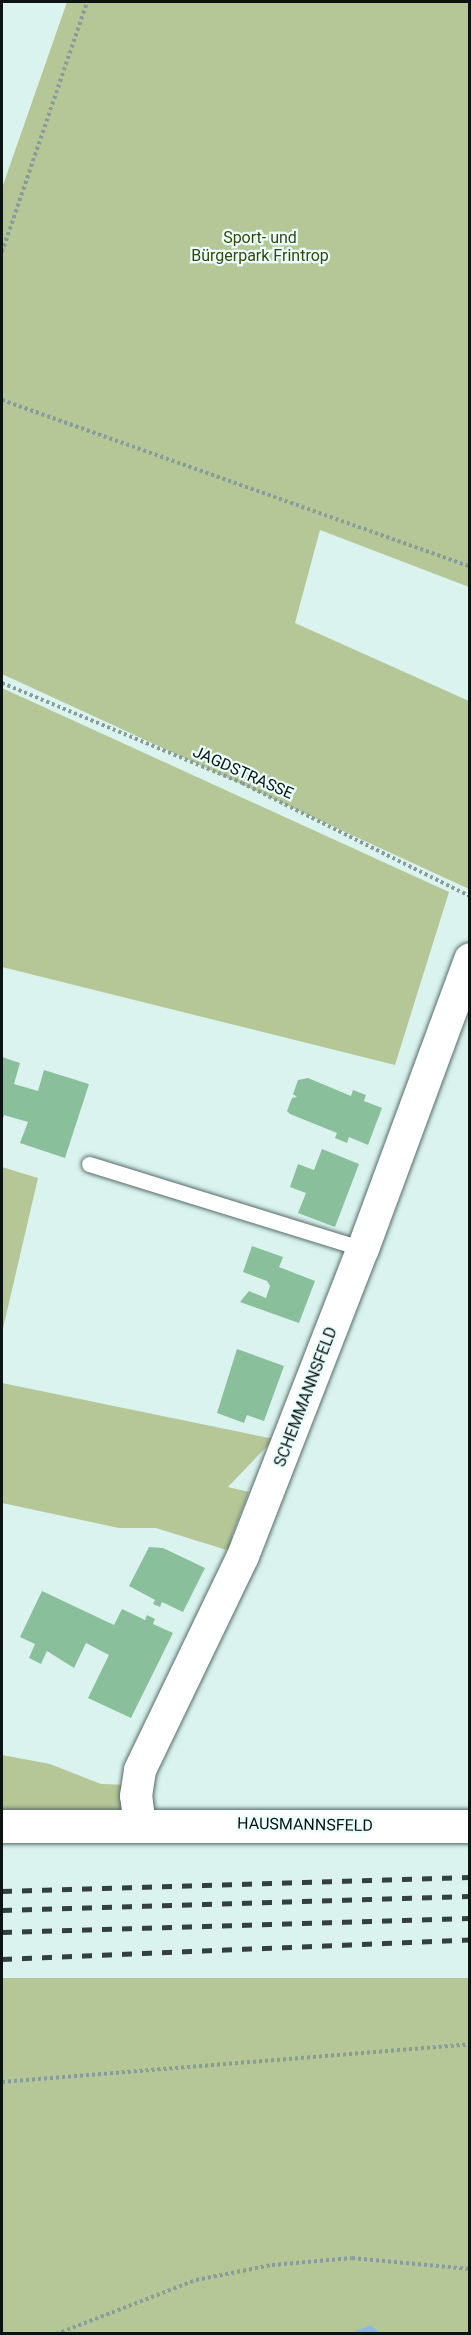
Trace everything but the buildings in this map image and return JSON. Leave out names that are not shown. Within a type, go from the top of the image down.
[{"type":"main road","name":"HAUSMANNSFELD","points":[[2,1826],[140,1827],[181,1823],[470,1826]]},
{"type":"street","name":"SCHEMMANNSFELD","points":[[140,1827],[136,1796],[140,1770],[243,1556],[363,1249],[470,959]]},
{"type":"lane","points":[[89,1164],[363,1249]]},
{"type":"path","points":[[2,252],[87,2]]},
{"type":"path","points":[[2,400],[470,567]]},
{"type":"path","name":"JAGDSTRASSE","points":[[2,683],[242,783],[470,896]]},
{"type":"path","points":[[2,2082],[470,2044]]},
{"type":"path","points":[[56,2334],[196,2280],[272,2265],[352,2258],[470,2269]]},
{"type":"green space","name":"Sport- und Bürgerpark Frintrop","points":[[67,2],[469,2],[469,587],[320,530],[295,623],[469,701],[469,889],[2,674],[2,188]]},
{"type":"green space","points":[[2,688],[449,892],[395,1065],[2,967]]},
{"type":"green space","points":[[2,1167],[38,1178],[2,1333]]},
{"type":"green space","points":[[2,1383],[274,1439],[228,1487],[249,1492],[232,1535],[233,1552],[156,1528],[119,1528],[2,1503]]},
{"type":"green space","points":[[2,1755],[50,1764],[101,1784],[132,1785],[122,1817],[2,1815]]},
{"type":"green space","points":[[2,1978],[469,1978],[469,2333],[2,2333]]},
{"type":"waterway","points":[[358,2334],[369,2330],[375,2334]]},
{"type":"railway","points":[[2,1891],[470,1877]]},
{"type":"railway","points":[[2,1910],[470,1896]]},
{"type":"railway","points":[[2,1932],[470,1918]]},
{"type":"railway","points":[[2,1959],[470,1939]]}]
